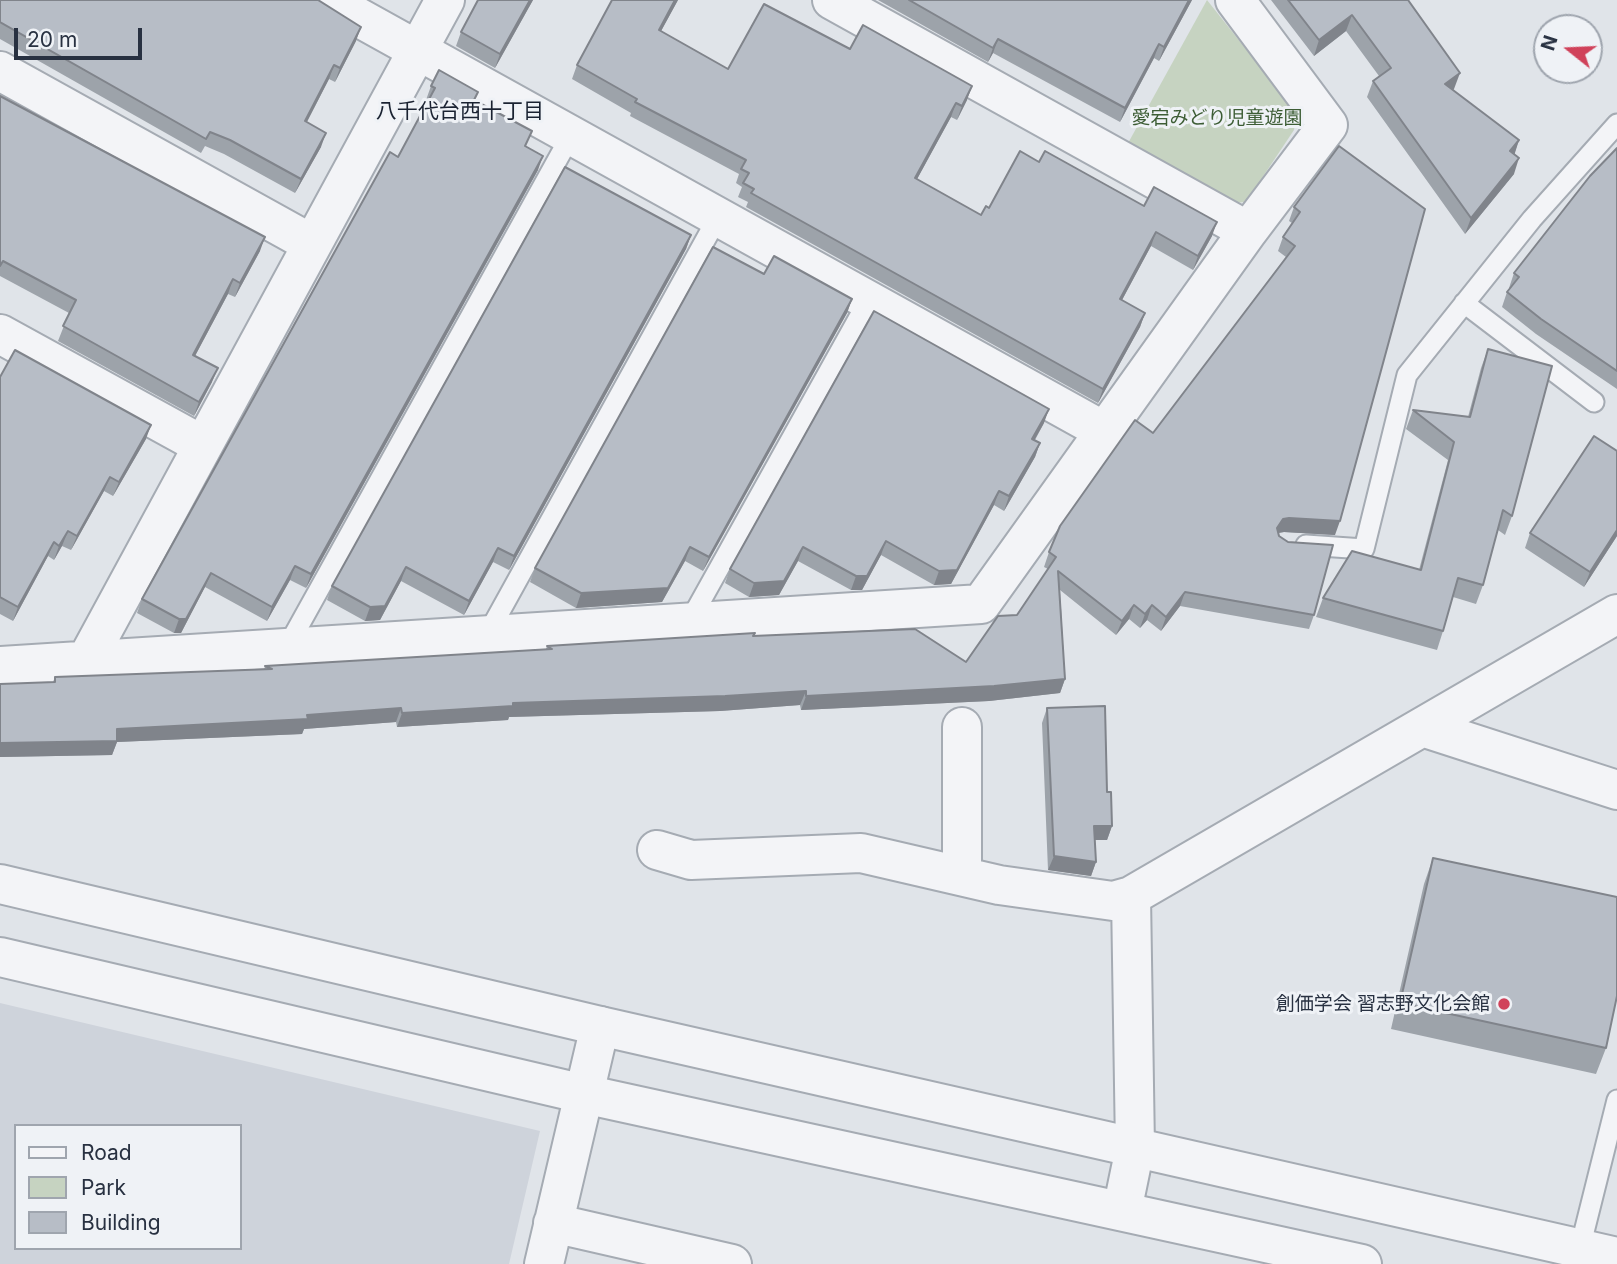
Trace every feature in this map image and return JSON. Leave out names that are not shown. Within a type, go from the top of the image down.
[{"type":"street","points":[[327,0],[1104,431]]},
{"type":"street","points":[[85,663],[445,0]]},
{"type":"street","points":[[832,0],[1248,231]]},
{"type":"street","points":[[0,667],[487,635],[687,625],[981,604],[1248,231],[1328,125],[1235,0]]},
{"type":"street","points":[[0,71],[312,244]]},
{"type":"street","points":[[0,334],[202,445]]},
{"type":"street","points":[[657,850],[691,860],[861,853],[999,885],[1113,901],[1132,896],[1617,614]]},
{"type":"street","points":[[961,875],[962,727]]},
{"type":"street","points":[[1425,728],[1617,790]]},
{"type":"street","points":[[0,884],[600,1026],[1617,1257]]},
{"type":"street","points":[[1122,1211],[1135,1148],[1132,896]]},
{"type":"street","points":[[0,957],[584,1094],[1362,1264]]},
{"type":"street","points":[[544,1264],[600,1026]]},
{"type":"street","points":[[553,1223],[732,1264]]},
{"type":"lane","points":[[1284,544],[1364,549],[1407,375],[1532,219],[1617,124]]},
{"type":"lane","points":[[286,650],[570,137]]},
{"type":"lane","points":[[487,635],[718,217]]},
{"type":"lane","points":[[687,625],[868,301]]},
{"type":"lane","points":[[1464,303],[1594,402]]},
{"type":"lane","points":[[1580,1248],[1617,1100]]},
{"type":"shaded area","points":[[0,1003],[540,1131],[509,1264],[0,1264]]},
{"type":"green space","name":"愛宕みどり児童遊園","points":[[1207,0],[1296,112],[1294,130],[1246,202],[1231,203],[1127,145]]},
{"type":"building","points":[[0,0],[318,0],[361,27],[340,68],[334,65],[305,121],[326,133],[301,179],[230,140],[210,132],[206,139],[0,22]]},
{"type":"building","points":[[478,0],[530,0],[500,54],[461,32]]},
{"type":"building","points":[[612,0],[675,0],[659,30],[728,69],[764,4],[850,49],[863,25],[972,86],[962,106],[956,103],[915,178],[981,215],[986,206],[989,208],[1020,151],[1039,162],[1045,151],[1144,206],[1154,187],[1217,222],[1198,256],[1156,232],[1120,299],[1145,313],[1103,389],[751,193],[754,189],[743,183],[749,173],[741,169],[746,160],[635,102],[637,99],[577,65]]},
{"type":"building","points":[[909,0],[1189,0],[1164,47],[1159,44],[1125,108],[998,39],[993,48]]},
{"type":"building","points":[[1288,0],[1408,0],[1460,73],[1445,84],[1519,140],[1510,151],[1519,158],[1471,218],[1373,81],[1391,68],[1352,15],[1319,40]]},
{"type":"building","points":[[439,70],[478,92],[474,100],[532,131],[525,146],[543,156],[311,574],[295,566],[272,607],[211,573],[186,619],[179,619],[142,599],[390,152],[398,157],[435,88],[431,86]]},
{"type":"building","points":[[0,96],[265,237],[240,283],[233,279],[193,355],[218,368],[199,402],[63,326],[76,300],[3,261],[0,266]]},
{"type":"building","points":[[1339,146],[1425,209],[1340,521],[1289,518],[1283,519],[1277,528],[1279,536],[1288,542],[1333,545],[1314,615],[1185,592],[1166,617],[1152,605],[1145,614],[1134,605],[1122,621],[1058,571],[1065,679],[994,686],[806,696],[806,691],[513,703],[513,706],[402,713],[401,708],[307,715],[308,719],[117,729],[117,741],[0,743],[0,684],[55,682],[55,677],[272,669],[265,666],[552,649],[547,646],[755,633],[753,636],[915,629],[966,662],[998,616],[1017,615],[1056,557],[1049,552],[1060,526],[1135,420],[1153,433],[1295,246],[1283,237],[1300,212],[1294,207]]},
{"type":"building","points":[[1617,148],[1617,371],[1507,292],[1519,277],[1514,273],[1590,176]]},
{"type":"building","points":[[565,167],[691,235],[514,556],[498,548],[469,601],[406,567],[385,606],[370,607],[332,586]]},
{"type":"building","points":[[713,247],[764,274],[774,256],[852,299],[709,557],[690,547],[668,588],[581,593],[535,568]]},
{"type":"building","points":[[874,311],[1049,409],[1032,439],[1040,443],[1009,496],[999,491],[957,570],[939,571],[886,541],[867,576],[856,576],[803,547],[784,581],[754,583],[730,569]]},
{"type":"building","points":[[1488,349],[1552,366],[1512,516],[1503,510],[1483,585],[1458,578],[1443,631],[1323,598],[1352,551],[1421,570],[1454,442],[1413,410],[1470,417]]},
{"type":"building","points":[[15,350],[151,425],[119,482],[110,477],[77,536],[68,531],[59,546],[54,542],[18,607],[0,597],[0,377]]},
{"type":"building","points":[[1594,436],[1617,451],[1617,530],[1590,572],[1530,533]]},
{"type":"building","points":[[1105,706],[1107,792],[1111,792],[1112,826],[1094,826],[1096,862],[1054,856],[1047,708]]},
{"type":"building","name":"創価学会 習志野文化会館","points":[[1433,858],[1617,897],[1617,996],[1606,1048],[1400,1003]]},
{"type":"place","name":"創価学会 習志野文化会館","points":[[1504,1004]]},
{"type":"district","name":"八千代台西十丁目","points":[[460,112]]}]
